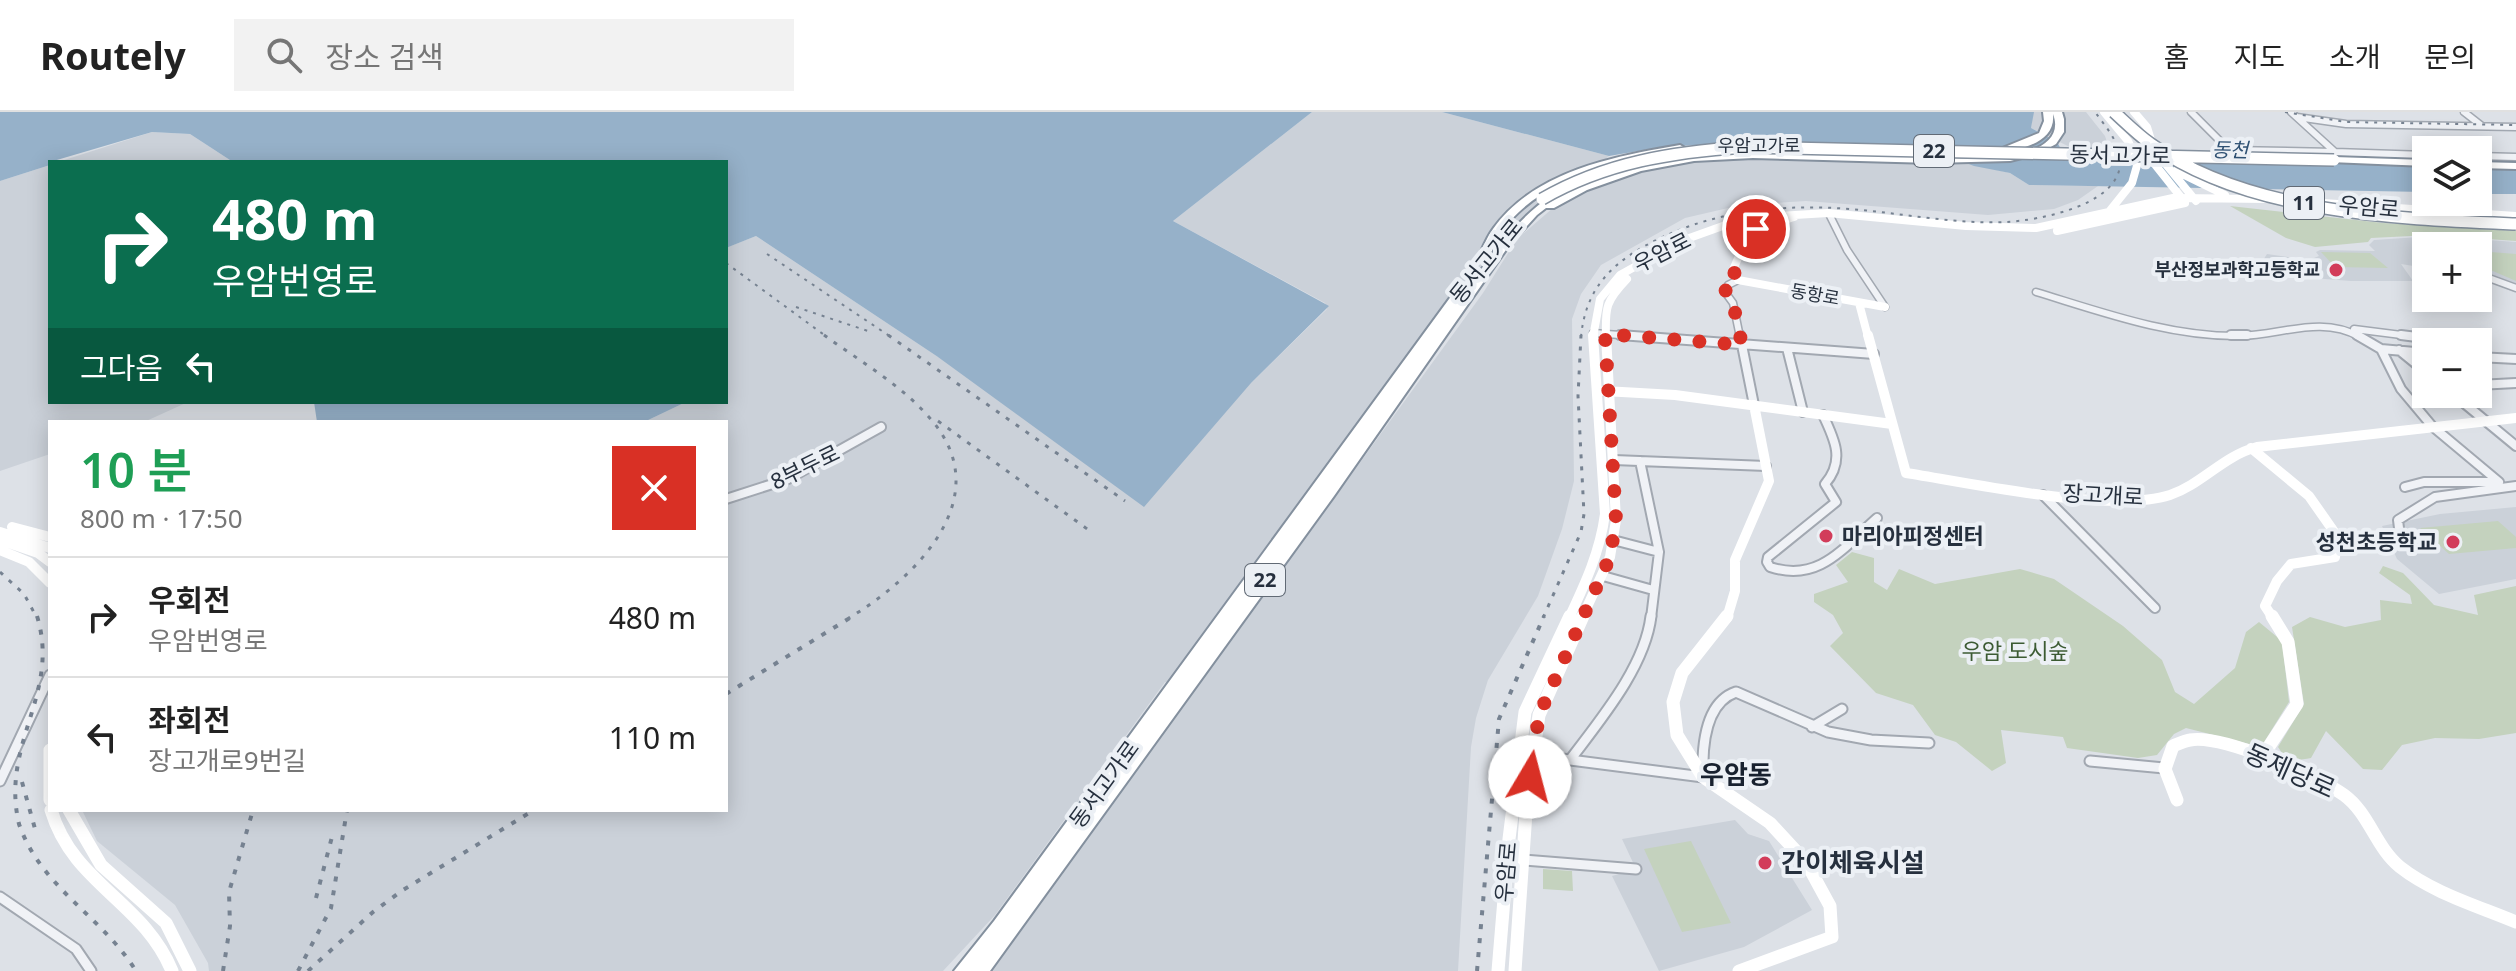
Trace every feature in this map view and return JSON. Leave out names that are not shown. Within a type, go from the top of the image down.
[{"type":"highway","name":"우암고가로","points":[[1484,256],[1490,240],[1506,220],[1540,192],[1580,172],[1627,157],[1681,148],[1747,144],[2001,151],[2043,135],[2049,121],[2048,112]]},
{"type":"highway","name":"우암고가로","points":[[1504,245],[1574,191],[1645,166],[1719,156],[1948,160],[2019,156],[2054,142],[2060,135],[2061,121],[2057,112]]},
{"type":"highway","name":"11","points":[[2114,112],[2143,139],[2178,159],[2204,172],[2276,196],[2363,214],[2516,221]]},
{"type":"highway","name":"11","points":[[2123,112],[2150,137],[2172,150],[2210,169],[2278,192],[2397,212],[2516,221]]},
{"type":"highway","name":"동서고가로","points":[[963,971],[1010,914],[1484,256],[1511,223],[1555,190],[1598,170],[1676,153],[1781,147],[2412,165]]},
{"type":"highway","name":"동서고가로","points":[[979,971],[1320,505],[1504,245],[1533,213],[1588,181],[1655,161],[1712,153],[1800,152],[2412,165]]},
{"type":"highway","points":[[2492,167],[2516,168]]},
{"type":"main road","points":[[2104,112],[2174,188],[2188,198]]},
{"type":"main road","points":[[2134,112],[2147,127],[2154,150],[2188,198]]},
{"type":"main road","points":[[2108,213],[2134,183],[2140,151]]},
{"type":"main road","points":[[2168,167],[2229,197]]},
{"type":"main road","name":"우암로","points":[[1498,971],[1518,753],[1525,712],[1591,571],[1602,537],[1605,514],[1596,390],[1600,296],[1635,263],[1697,234],[1744,219],[1778,213],[1828,212],[1952,227],[2013,229],[2036,228],[2188,198],[2229,197],[2516,221]]},
{"type":"main road","name":"우암로","points":[[1515,971],[1532,755],[1539,715],[1603,576],[1616,520],[1609,391],[1599,333],[1609,298],[1642,267],[1711,234],[1743,224],[1794,217],[1830,216],[1999,234],[2059,230],[2188,198],[2415,222],[2516,221]]},
{"type":"main road","points":[[1738,280],[1733,270],[1743,246],[1756,229],[1794,217]]},
{"type":"main road","name":"동항로","points":[[1738,280],[1885,307]]},
{"type":"main road","name":"장고개로","points":[[1859,303],[1906,473],[2104,498],[2157,498],[2187,488],[2203,478],[2220,460],[2251,448],[2516,418]]},
{"type":"main road","points":[[1596,390],[1675,395],[1892,424]]},
{"type":"main road","points":[[1739,971],[1832,937],[1830,906],[1806,862],[1770,823],[1703,777],[1677,735],[1673,702],[1682,673],[1727,618],[1735,591],[1735,560],[1769,481],[1754,405]]},
{"type":"main road","points":[[2251,448],[2309,496],[2337,536],[2335,557],[2291,564],[2277,581],[2265,606],[2288,642],[2297,704],[2262,757]]},
{"type":"main road","points":[[0,525],[48,537]]},
{"type":"main road","points":[[0,532],[48,547]]},
{"type":"main road","points":[[0,540],[38,553],[48,560]]},
{"type":"main road","points":[[0,550],[29,562],[48,581]]},
{"type":"main road","name":"동제당로","points":[[2164,768],[2167,755],[2180,740],[2195,737],[2222,741],[2262,757],[2344,795],[2360,810],[2394,863],[2421,879],[2516,922]]},
{"type":"main road","points":[[2164,768],[2177,800]]},
{"type":"main road","points":[[52,812],[63,841],[78,865],[140,916],[156,937],[172,971]]},
{"type":"main road","points":[[70,812],[101,865],[166,923],[190,971]]},
{"type":"street","points":[[2191,112],[2229,150],[2412,155]]},
{"type":"street","points":[[2464,112],[2483,127]]},
{"type":"street","points":[[2294,114],[2335,152]]},
{"type":"street","points":[[2294,114],[2346,124],[2516,127]]},
{"type":"street","points":[[2492,156],[2516,157]]},
{"type":"street","name":"동항로","points":[[1830,216],[1847,250],[1885,307]]},
{"type":"street","points":[[2492,278],[2516,288]]},
{"type":"street","points":[[1738,280],[1728,285],[1725,292],[1733,303],[1754,405]]},
{"type":"street","points":[[2036,292],[2154,327],[2240,336],[2321,325],[2412,335]]},
{"type":"street","points":[[2346,329],[2381,349],[2412,351]]},
{"type":"street","points":[[1599,333],[1874,354]]},
{"type":"street","points":[[1787,348],[1803,412]]},
{"type":"street","points":[[2381,349],[2401,389],[2432,426],[2499,482]]},
{"type":"street","points":[[2399,350],[2412,361]]},
{"type":"street","points":[[2492,359],[2514,361]]},
{"type":"street","points":[[2492,384],[2516,383]]},
{"type":"street","points":[[2471,408],[2516,446]]},
{"type":"street","points":[[1823,415],[1835,439],[1839,456],[1834,466],[1836,471],[1825,484],[1836,499],[1835,505],[1768,557],[1770,567],[1791,574],[1825,565],[1877,518]]},
{"type":"street","name":"8부두로","points":[[728,498],[788,479],[881,427]]},
{"type":"street","points":[[1614,460],[1766,466]]},
{"type":"street","points":[[1570,760],[1612,705],[1634,664],[1650,624],[1659,552],[1640,461]]},
{"type":"street","points":[[2405,487],[2424,482],[2499,482],[2513,486]]},
{"type":"street","points":[[2399,528],[2398,520],[2435,497],[2513,486]]},
{"type":"street","points":[[2039,491],[2155,608]]},
{"type":"street","points":[[1613,540],[1659,552]]},
{"type":"street","points":[[1603,576],[1653,590]]},
{"type":"street","points":[[0,781],[48,679]]},
{"type":"street","points":[[1518,753],[1703,777],[1702,757],[1711,717],[1724,699],[1735,692],[1748,694],[1777,712],[1811,727],[1883,741],[1929,743]]},
{"type":"street","points":[[1811,727],[1842,709]]},
{"type":"street","points":[[2090,761],[2164,768]]},
{"type":"street","points":[[1523,860],[1636,869]]},
{"type":"street","points":[[0,897],[76,949],[91,971]]},
{"type":"shaded area","points":[[1312,112],[1442,112],[1609,156],[1559,200],[1543,196],[1473,280],[1178,687],[1165,682],[995,915],[943,971],[209,971],[208,963],[175,905],[97,841],[83,812],[728,812],[728,420],[648,420],[682,404],[728,404],[728,247],[756,236],[938,357],[1251,383],[1327,309],[1325,303],[1173,221]]},
{"type":"shaded area","points":[[2033,112],[2086,112],[2105,136],[2110,151],[2074,149],[2031,128]]},
{"type":"shaded area","points":[[152,132],[190,134],[230,160],[64,160]]},
{"type":"shaded area","points":[[1753,158],[1966,163],[2010,173],[2029,185],[2098,186],[2078,200],[2054,209],[1988,215],[1806,201],[1741,205],[1685,218],[1601,265],[1581,294],[1572,319],[1574,481],[1562,529],[1538,596],[1488,680],[1476,718],[1471,747],[1458,971],[991,971],[1483,293],[1517,239],[1553,208],[1602,182],[1690,161]]},
{"type":"shaded area","points":[[48,166],[48,404],[184,404],[148,420],[48,420],[48,455],[0,471],[0,181]]},
{"type":"shaded area","name":"부산정보과학고등학교","points":[[2412,237],[2412,266],[2401,264],[2412,281],[2351,281],[2274,275],[2260,265],[2267,254],[2309,260],[2319,256],[2316,252],[2320,250],[2375,251],[2369,245],[2374,240]]},
{"type":"shaded area","name":"부산정보과학고등학교","points":[[2492,240],[2516,242],[2516,284],[2492,276]]},
{"type":"shaded area","name":"성천초등학교","points":[[2516,507],[2516,579],[2439,594],[2397,559],[2382,526],[2440,514]]},
{"type":"shaded area","points":[[1735,820],[1748,834],[1769,841],[1812,910],[1744,947],[1659,971],[1612,876],[1636,869],[1622,839]]},
{"type":"green space","points":[[2230,206],[2383,223],[2516,231],[2516,241],[2492,239],[2492,232],[2412,232],[2412,236],[2371,238],[2368,242],[2315,247],[2286,238]]},
{"type":"green space","points":[[2321,252],[2370,253],[2388,268],[2335,267]]},
{"type":"green space","points":[[2492,252],[2516,254],[2516,281],[2492,271]]},
{"type":"green space","points":[[2498,521],[2516,537],[2516,548],[2449,554],[2420,528]]},
{"type":"green space","name":"우암 도시숲","points":[[1852,552],[1874,558],[1874,582],[1887,590],[1899,569],[1935,584],[2020,569],[2054,579],[2123,626],[2162,660],[2175,692],[2194,704],[2235,668],[2246,632],[2259,622],[2282,641],[2289,702],[2261,747],[2186,728],[2174,734],[2157,755],[2138,758],[2067,748],[2063,737],[2001,730],[2006,763],[1992,771],[1956,742],[1935,735],[1913,705],[1876,693],[1830,646],[1843,633],[1833,615],[1814,602],[1814,594],[1848,582],[1836,565]]},
{"type":"green space","points":[[2383,566],[2403,573],[2434,605],[2478,615],[2474,595],[2516,586],[2516,733],[2479,739],[2435,738],[2402,745],[2382,770],[2363,769],[2326,731],[2311,758],[2288,758],[2278,747],[2304,704],[2292,627],[2310,617],[2345,627],[2381,620],[2380,600],[2412,604],[2410,595],[2379,573]]},
{"type":"green space","points":[[1691,841],[1731,923],[1682,932],[1644,849]]},
{"type":"green space","points":[[1543,869],[1572,871],[1573,891],[1543,889]]},
{"type":"water","points":[[0,112],[1312,112],[1173,221],[1329,306],[1251,383],[1144,507],[938,357],[756,236],[728,247],[728,160],[230,160],[190,134],[152,132],[48,160],[48,166],[0,181]]},
{"type":"water","points":[[1442,112],[2034,112],[2031,128],[2057,142],[2062,151],[2412,160],[2412,192],[2029,185],[2010,173],[1974,166],[1926,148],[1732,143],[1662,147],[1609,156]]},
{"type":"water","points":[[2492,161],[2516,162],[2516,194],[2492,194]]},
{"type":"water","points":[[314,404],[682,404],[648,420],[317,420]]},
{"type":"railway","points":[[1581,337],[1587,308],[1608,273],[1643,247],[1699,223],[1758,210],[1819,207],[1944,220],[2007,222],[2055,214],[2090,201],[2115,180],[2120,166],[2116,144],[2095,112]]},
{"type":"railway","points":[[2285,112],[2346,122],[2516,125]]},
{"type":"railway","points":[[767,254],[891,337]]},
{"type":"railway","points":[[728,264],[827,337]]},
{"type":"railway","points":[[796,307],[871,332]]},
{"type":"railway","points":[[824,335],[910,398],[934,423],[951,452],[956,480],[951,508],[939,535],[921,559],[874,602],[849,618]]},
{"type":"railway","points":[[888,335],[1125,501]]},
{"type":"railway","points":[[1543,618],[1581,532],[1584,514],[1578,396],[1581,335]]},
{"type":"railway","points":[[938,421],[1090,531]]},
{"type":"railway","points":[[0,572],[24,594],[37,618]]},
{"type":"railway","points":[[37,616],[42,670],[17,768],[15,795],[19,824],[42,866],[136,971]]},
{"type":"railway","points":[[728,693],[853,616]]},
{"type":"railway","points":[[1477,971],[1499,719],[1544,616]]},
{"type":"railway","points":[[22,782],[37,836]]},
{"type":"railway","points":[[223,971],[230,926],[229,892],[252,812]]},
{"type":"railway","points":[[298,971],[331,908],[347,812]]},
{"type":"railway","points":[[308,971],[373,912],[403,890],[531,812]]},
{"type":"railway","points":[[316,898],[333,833]]},
{"type":"place","name":"부산정보과학고등학교","points":[[2336,270]]},
{"type":"place","name":"마리아피정센터","points":[[1826,536]]},
{"type":"place","name":"성천초등학교","points":[[2453,542]]},
{"type":"place","name":"간이체육시설","points":[[1765,863]]},
{"type":"district","name":"우암동","points":[[1736,775]]},
{"type":"route","points":[[1530,777],[1539,715],[1610,557],[1616,520],[1605,334],[1742,345],[1733,303],[1725,292],[1728,285],[1738,280],[1733,270],[1743,246],[1756,229]]},
{"type":"water label","name":"동천","points":[[2230,150]]}]
